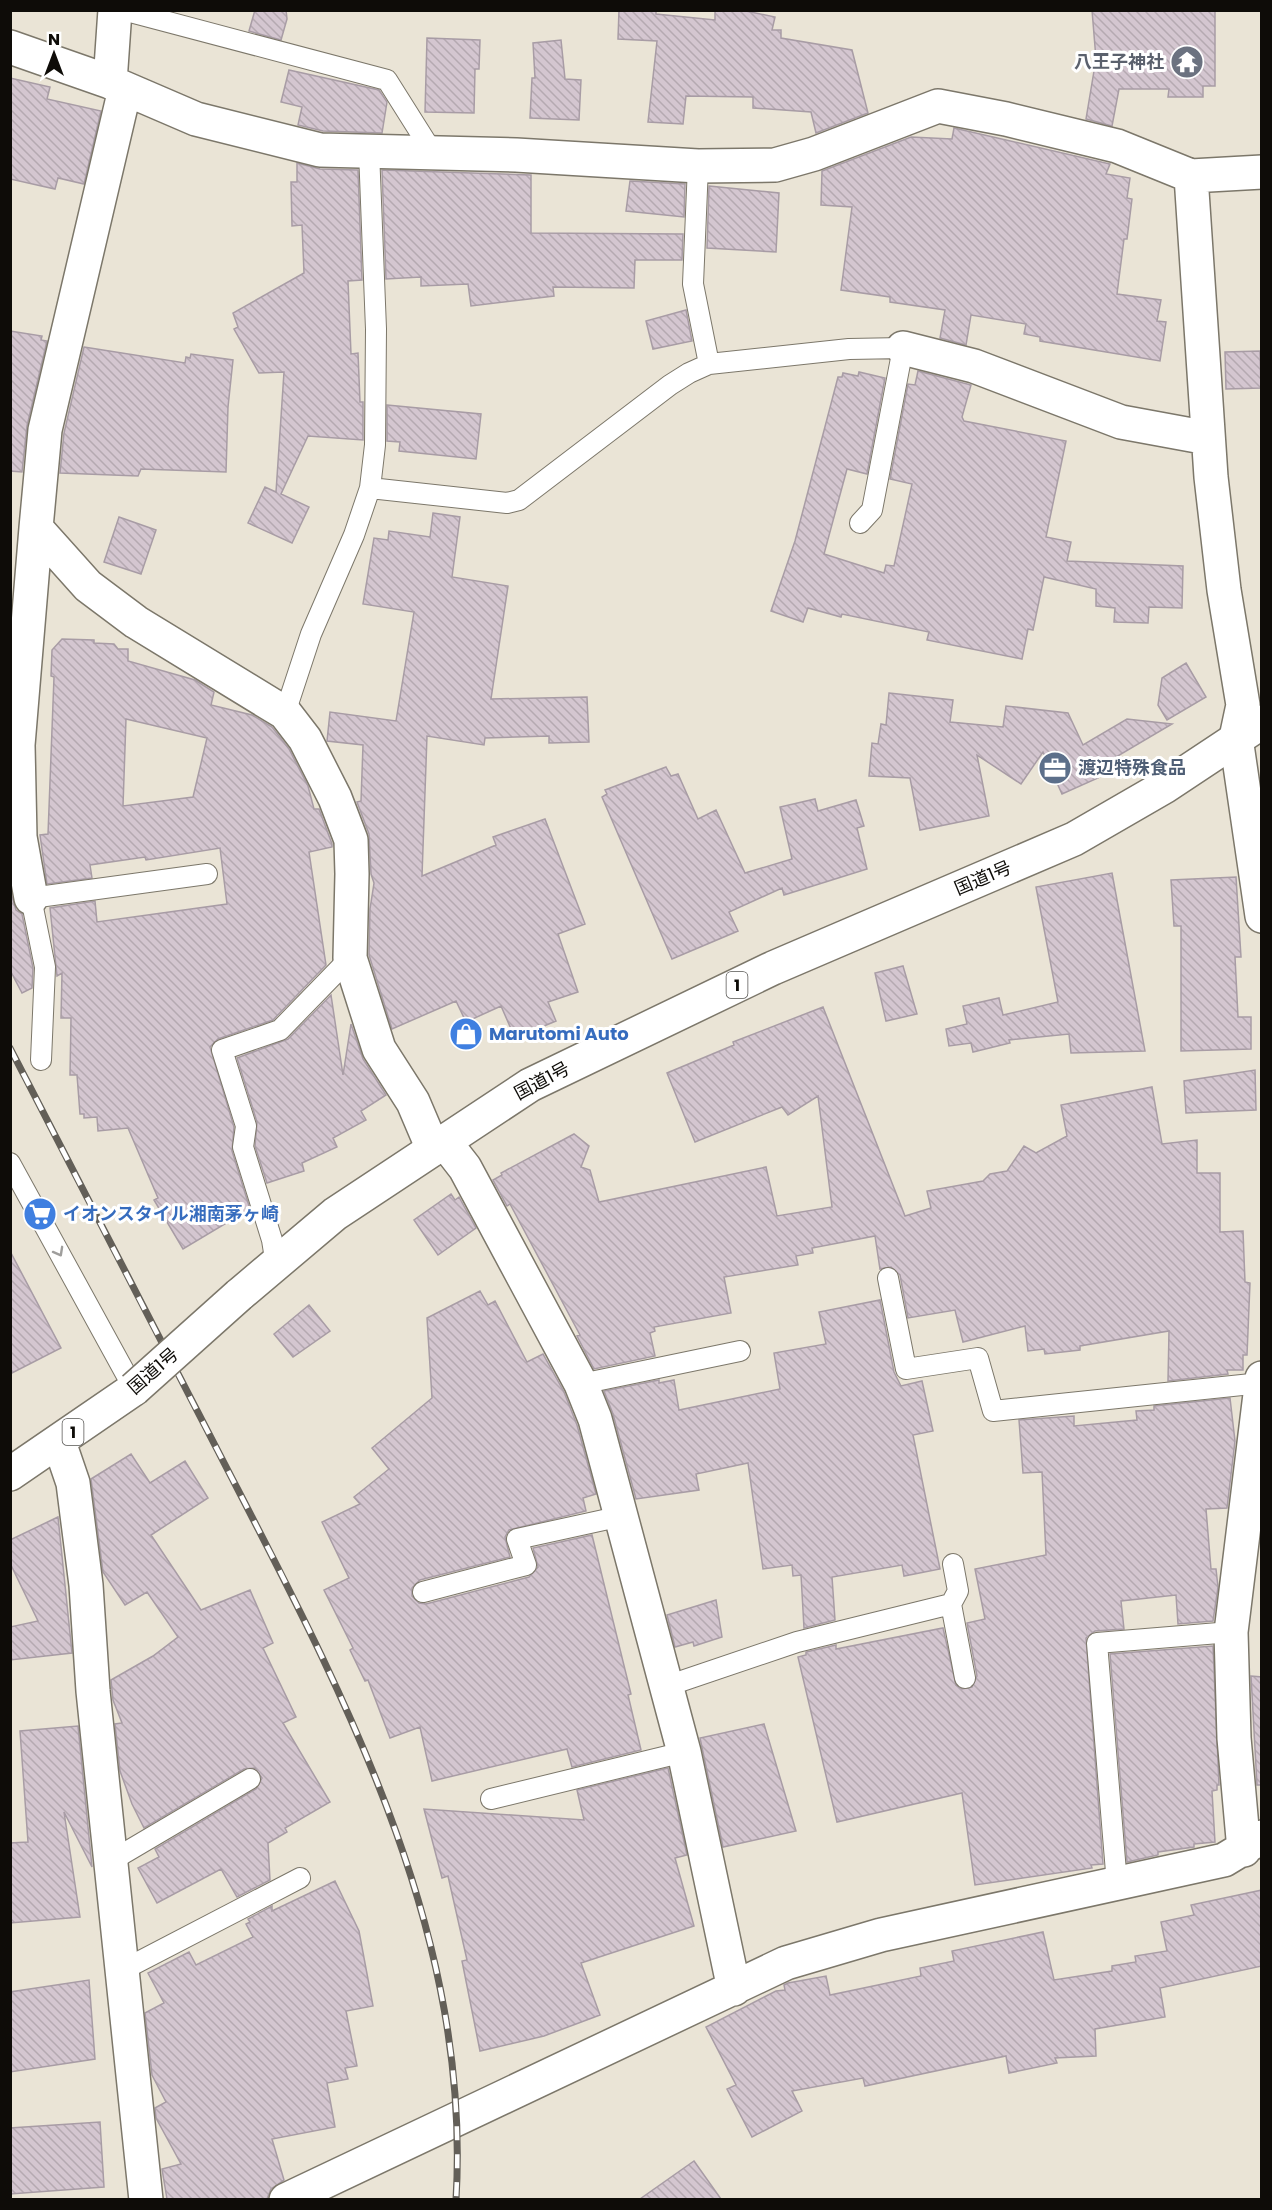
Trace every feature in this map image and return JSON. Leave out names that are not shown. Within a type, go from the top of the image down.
[{"type":"main road","points":[[31,898],[20,837],[18,745],[45,430],[117,85],[115,10]]},
{"type":"main road","points":[[10,47],[117,85],[196,119],[320,150],[698,166],[775,165],[814,154],[938,106],[1006,119],[1117,146],[1191,176],[1262,172]]},
{"type":"main road","points":[[1191,176],[1208,438],[1224,590],[1249,730],[1262,916]]},
{"type":"main road","points":[[903,348],[974,366],[1121,422],[1208,438]]},
{"type":"main road","points":[[36,528],[88,586],[136,622],[285,713],[305,739],[335,798],[351,840],[350,958],[379,1049],[438,1145],[465,1168],[581,1384],[595,1419],[684,1752],[734,1989]]},
{"type":"main road","name":"国道1号","points":[[10,1474],[134,1389],[239,1295],[335,1215],[530,1085],[731,988],[1074,839],[1164,787],[1249,730]]},
{"type":"main road","points":[[286,2199],[786,1963],[881,1935],[1224,1860],[1253,1844],[1234,1738],[1231,1632],[1262,1378]]},
{"type":"main road","points":[[59,1442],[73,1483],[86,1585],[93,1691],[146,2199]]},
{"type":"lane","points":[[123,10],[387,80],[433,153]]},
{"type":"lane","points":[[285,713],[311,634],[354,535],[370,488],[375,445],[376,329],[369,152]]},
{"type":"lane","points":[[698,166],[693,284],[709,364]]},
{"type":"lane","points":[[370,488],[507,503],[519,500],[669,385],[709,364],[849,349],[903,348],[872,510],[860,523]]},
{"type":"lane","points":[[41,1060],[45,967],[31,898],[207,874]]},
{"type":"lane","points":[[276,1264],[272,1239],[243,1147],[246,1126],[222,1050],[280,1030],[350,958]]},
{"type":"lane","points":[[10,1163],[134,1389]]},
{"type":"lane","points":[[888,1278],[906,1369],[978,1358],[993,1411],[1261,1383]]},
{"type":"lane","points":[[581,1384],[740,1351]]},
{"type":"lane","points":[[423,1592],[526,1565],[517,1539],[622,1516]]},
{"type":"lane","points":[[953,1564],[958,1591],[951,1604],[965,1678]]},
{"type":"lane","points":[[667,1686],[797,1642],[951,1604]]},
{"type":"lane","points":[[1117,1884],[1097,1643],[1231,1632]]},
{"type":"lane","points":[[491,1799],[684,1752]]},
{"type":"lane","points":[[111,1861],[250,1779]]},
{"type":"lane","points":[[121,1971],[300,1878]]},
{"type":"building","points":[[255,10],[286,10],[287,19],[281,40],[249,31]]},
{"type":"building","points":[[619,10],[656,10],[656,14],[715,20],[715,10],[741,10],[775,17],[772,30],[781,30],[781,38],[852,50],[868,113],[816,133],[811,112],[753,108],[753,97],[686,96],[683,124],[648,122],[657,41],[618,39]]},
{"type":"building","points":[[1092,10],[1215,10],[1215,86],[1203,86],[1203,97],[1168,97],[1169,89],[1119,89],[1112,126],[1086,119],[1096,59]]},
{"type":"building","points":[[427,38],[480,40],[479,69],[475,69],[474,113],[425,112]]},
{"type":"building","points":[[561,40],[565,79],[581,80],[579,120],[530,118],[532,78],[535,78],[533,43]]},
{"type":"building","points":[[289,70],[379,90],[387,102],[382,133],[323,131],[298,125],[302,107],[281,102]]},
{"type":"building","points":[[10,78],[50,87],[47,99],[101,111],[84,184],[58,178],[55,189],[10,179]]},
{"type":"building","points":[[954,128],[1110,164],[1106,174],[1130,178],[1127,198],[1132,199],[1117,294],[1161,300],[1157,321],[1166,322],[1160,361],[1040,341],[1040,337],[1024,334],[1026,324],[971,315],[966,345],[940,338],[945,310],[890,302],[890,297],[841,290],[852,207],[821,205],[822,171],[911,137],[952,139]]},
{"type":"building","points":[[297,163],[320,169],[358,170],[362,280],[348,281],[351,354],[358,353],[360,402],[363,402],[363,440],[308,436],[281,494],[309,507],[292,543],[248,523],[265,487],[276,492],[284,372],[259,373],[234,329],[238,327],[233,313],[304,273],[302,225],[292,226],[291,182],[297,182]]},
{"type":"building","points":[[382,170],[531,175],[531,233],[683,234],[682,260],[635,260],[634,288],[553,287],[554,296],[471,306],[468,284],[421,286],[421,277],[386,279]]},
{"type":"building","points":[[630,181],[685,184],[684,217],[626,211]]},
{"type":"building","points":[[709,186],[779,193],[776,252],[707,248]]},
{"type":"building","points":[[686,310],[692,341],[653,349],[646,321]]},
{"type":"building","points":[[10,331],[42,336],[41,340],[47,341],[27,426],[22,472],[10,471]]},
{"type":"building","points":[[84,347],[185,363],[186,357],[190,358],[191,354],[233,360],[228,407],[226,472],[141,469],[138,476],[60,473],[64,433]]},
{"type":"building","points":[[1260,351],[1261,388],[1226,389],[1225,352]]},
{"type":"building","points":[[918,371],[971,385],[962,417],[964,421],[1066,441],[1046,537],[1071,542],[1067,561],[1183,566],[1182,608],[1149,607],[1148,623],[1114,622],[1115,608],[1096,606],[1096,589],[1044,577],[1033,630],[1028,629],[1022,659],[927,640],[929,632],[842,614],[841,617],[808,608],[803,622],[771,611],[795,541],[838,377],[842,377],[843,373],[858,376],[859,372],[885,378],[867,474],[847,469],[824,554],[884,573],[886,565],[894,566],[912,484],[890,479],[908,384],[915,385]]},
{"type":"building","points":[[387,405],[481,414],[476,459],[399,451],[400,442],[387,441]]},
{"type":"building","points":[[433,513],[460,517],[452,577],[508,586],[491,699],[587,697],[589,742],[549,743],[549,736],[485,738],[484,745],[427,736],[422,876],[496,845],[493,837],[545,819],[585,924],[558,934],[578,992],[548,1002],[556,1021],[515,1038],[501,1006],[466,1022],[456,1001],[392,1029],[369,955],[370,909],[374,883],[371,874],[369,834],[357,802],[361,801],[363,745],[327,741],[330,712],[396,721],[414,612],[363,604],[374,538],[388,540],[389,531],[430,537]]},
{"type":"building","points":[[119,517],[156,530],[141,574],[104,562]]},
{"type":"building","points":[[62,639],[94,640],[94,643],[114,644],[118,649],[128,649],[128,661],[195,680],[214,692],[211,705],[252,715],[272,727],[289,749],[308,786],[314,809],[319,809],[332,844],[332,847],[309,852],[326,965],[273,1020],[218,1039],[210,1047],[234,1127],[232,1151],[250,1209],[183,1249],[154,1200],[158,1198],[128,1128],[98,1131],[97,1117],[84,1118],[84,1114],[80,1114],[77,1075],[70,1075],[71,1018],[61,1018],[62,973],[57,976],[50,908],[95,901],[97,922],[227,904],[220,848],[146,860],[145,857],[90,865],[92,878],[47,884],[40,835],[48,834],[54,677],[51,676],[52,650]],"holes":[[[126,719],[207,738],[193,797],[123,806]]]},
{"type":"building","points":[[1186,663],[1206,697],[1167,720],[1158,705],[1162,678]]},
{"type":"building","points":[[889,693],[953,700],[950,722],[1003,727],[1006,706],[1068,713],[1083,745],[1127,719],[1172,724],[1094,770],[1098,778],[1062,794],[1043,752],[1021,784],[977,755],[989,816],[920,830],[910,778],[869,776],[872,743],[878,744],[881,724],[886,725]]},
{"type":"building","points":[[666,767],[671,776],[678,774],[698,819],[716,810],[745,873],[792,859],[780,807],[815,799],[818,811],[856,800],[864,826],[857,828],[867,869],[784,895],[782,888],[729,912],[738,931],[672,959],[602,797],[607,794],[605,790]]},
{"type":"building","points":[[1112,873],[1145,1051],[1071,1053],[1069,1034],[1009,1040],[1010,1043],[973,1052],[971,1043],[949,1046],[946,1029],[967,1024],[963,1006],[999,998],[1003,1015],[1058,1002],[1036,887]]},
{"type":"building","points":[[1236,877],[1241,957],[1235,957],[1238,1017],[1251,1017],[1251,1049],[1181,1051],[1181,926],[1174,926],[1171,880]]},
{"type":"building","points":[[10,890],[16,910],[22,914],[33,968],[32,988],[22,993],[10,970]]},
{"type":"building","points":[[903,966],[917,1014],[886,1021],[875,973]]},
{"type":"building","points":[[331,995],[343,1075],[351,1024],[363,1059],[386,1095],[361,1111],[366,1120],[333,1138],[337,1147],[302,1163],[304,1171],[267,1183],[255,1146],[257,1122],[237,1058],[288,1039]]},
{"type":"building","points":[[823,1007],[905,1216],[931,1208],[927,1191],[983,1181],[990,1174],[1007,1171],[1024,1146],[1036,1153],[1067,1136],[1061,1105],[1152,1087],[1162,1144],[1197,1140],[1197,1173],[1220,1173],[1220,1232],[1243,1231],[1245,1282],[1250,1283],[1247,1355],[1243,1355],[1243,1370],[1227,1370],[1228,1374],[1168,1381],[1169,1331],[1080,1346],[1080,1350],[1045,1354],[1044,1349],[1028,1351],[1025,1326],[963,1342],[955,1310],[908,1318],[900,1275],[891,1267],[880,1269],[875,1236],[812,1248],[813,1253],[796,1256],[798,1265],[724,1277],[731,1313],[654,1327],[655,1331],[650,1333],[655,1356],[594,1369],[577,1336],[580,1335],[510,1204],[507,1206],[493,1180],[502,1175],[501,1173],[574,1134],[589,1146],[581,1167],[590,1170],[599,1202],[766,1167],[777,1216],[832,1207],[818,1096],[788,1115],[782,1107],[695,1142],[667,1073],[734,1045],[733,1042]]},
{"type":"building","points":[[1255,1070],[1256,1110],[1186,1113],[1184,1081]]},
{"type":"building","points":[[451,1194],[455,1200],[459,1197],[476,1228],[438,1255],[414,1220]]},
{"type":"building","points":[[10,1251],[61,1348],[10,1374]]},
{"type":"building","points":[[480,1291],[488,1305],[495,1301],[527,1362],[543,1354],[564,1392],[577,1425],[596,1494],[583,1498],[586,1511],[509,1530],[505,1537],[510,1557],[420,1580],[412,1588],[412,1596],[419,1603],[426,1604],[529,1577],[538,1567],[533,1548],[592,1535],[631,1694],[628,1695],[641,1750],[572,1767],[567,1749],[432,1781],[420,1727],[390,1738],[368,1680],[365,1681],[350,1650],[353,1648],[324,1590],[349,1578],[322,1522],[360,1504],[354,1497],[389,1469],[372,1448],[432,1398],[427,1318]]},
{"type":"building","points":[[880,1300],[894,1372],[901,1386],[922,1381],[933,1431],[913,1435],[940,1569],[904,1576],[902,1565],[832,1577],[835,1620],[804,1628],[801,1575],[793,1576],[792,1565],[763,1569],[748,1463],[696,1474],[699,1490],[636,1499],[613,1414],[604,1391],[659,1380],[659,1383],[674,1380],[679,1410],[780,1389],[774,1353],[826,1344],[819,1312]]},
{"type":"building","points":[[309,1305],[330,1331],[293,1357],[274,1334]]},
{"type":"building","points":[[1230,1398],[1235,1441],[1227,1508],[1206,1509],[1211,1569],[1216,1569],[1218,1587],[1213,1621],[1178,1624],[1176,1595],[1121,1601],[1124,1629],[1095,1631],[1086,1638],[1103,1864],[1091,1865],[1092,1868],[975,1885],[962,1793],[837,1822],[798,1657],[806,1655],[806,1652],[836,1645],[836,1649],[943,1628],[956,1685],[962,1689],[972,1687],[977,1676],[967,1623],[985,1619],[975,1569],[1046,1555],[1042,1472],[1023,1473],[1019,1420],[1074,1416],[1074,1426],[1137,1420],[1136,1411],[1154,1410],[1154,1406]]},
{"type":"building","points":[[131,1454],[150,1483],[185,1461],[208,1498],[151,1535],[201,1610],[250,1590],[273,1643],[263,1648],[296,1717],[283,1723],[330,1802],[285,1828],[287,1832],[268,1843],[270,1880],[237,1897],[221,1869],[157,1903],[138,1868],[159,1857],[155,1849],[256,1789],[262,1778],[255,1768],[244,1769],[144,1828],[132,1804],[120,1771],[115,1724],[122,1723],[113,1700],[111,1680],[153,1656],[178,1637],[147,1592],[125,1605],[103,1572],[91,1479]]},
{"type":"building","points":[[58,1517],[72,1653],[10,1660],[10,1627],[38,1621],[10,1563],[10,1540]]},
{"type":"building","points":[[716,1600],[722,1637],[694,1646],[693,1642],[675,1647],[667,1615]]},
{"type":"building","points":[[1213,1646],[1219,1785],[1217,1785],[1217,1790],[1212,1791],[1215,1842],[1158,1852],[1158,1855],[1127,1862],[1110,1654]]},
{"type":"building","points":[[1251,1676],[1262,1677],[1262,1785],[1257,1785]]},
{"type":"building","points":[[764,1724],[796,1831],[723,1847],[700,1738]]},
{"type":"building","points":[[78,1726],[92,1867],[64,1812],[80,1917],[10,1923],[10,1843],[28,1842],[20,1731]]},
{"type":"building","points":[[668,1768],[687,1855],[675,1858],[694,1926],[581,1963],[600,2015],[544,2036],[480,2051],[462,1961],[467,1960],[448,1876],[442,1878],[424,1809],[584,1820],[577,1790]]},
{"type":"building","points":[[335,1881],[359,1931],[373,2006],[346,2011],[357,2066],[345,2068],[348,2079],[327,2083],[335,2127],[272,2139],[284,2180],[271,2189],[267,2199],[167,2199],[162,2169],[181,2164],[156,2118],[155,2108],[166,2102],[152,2075],[145,2013],[164,2003],[148,1973],[189,1952],[196,1965],[253,1937],[246,1924],[250,1922],[248,1919],[272,1906],[272,1911]]},
{"type":"building","points":[[1262,1890],[1262,1966],[1160,1988],[1165,2017],[1095,2029],[1096,2056],[1055,2058],[1057,2063],[1009,2073],[1006,2056],[865,2086],[863,2078],[792,2091],[802,2111],[752,2137],[727,2089],[736,2085],[706,2027],[776,1991],[785,1990],[784,1985],[788,1983],[826,1976],[830,1995],[921,1976],[920,1968],[954,1961],[952,1951],[1043,1932],[1054,1980],[1112,1971],[1112,1966],[1136,1962],[1135,1956],[1167,1951],[1161,1922],[1194,1915],[1191,1905]]},
{"type":"building","points":[[89,1980],[95,2059],[10,2072],[10,1992]]},
{"type":"building","points":[[100,2122],[104,2187],[10,2194],[10,2128]]},
{"type":"building","points":[[694,2161],[721,2199],[640,2199]]},
{"type":"railway","points":[[10,1048],[310,1631],[352,1721],[389,1813],[420,1906],[443,2002],[455,2099],[456,2200]]},
{"type":"place","name":"八王子神社","points":[[1187,62]]},
{"type":"place","name":"渡辺特殊食品","points":[[1055,768]]},
{"type":"place","name":"Marutomi Auto","points":[[466,1034]]},
{"type":"place","name":"イオンスタイル湘南茅ヶ崎","points":[[40,1214]]}]
